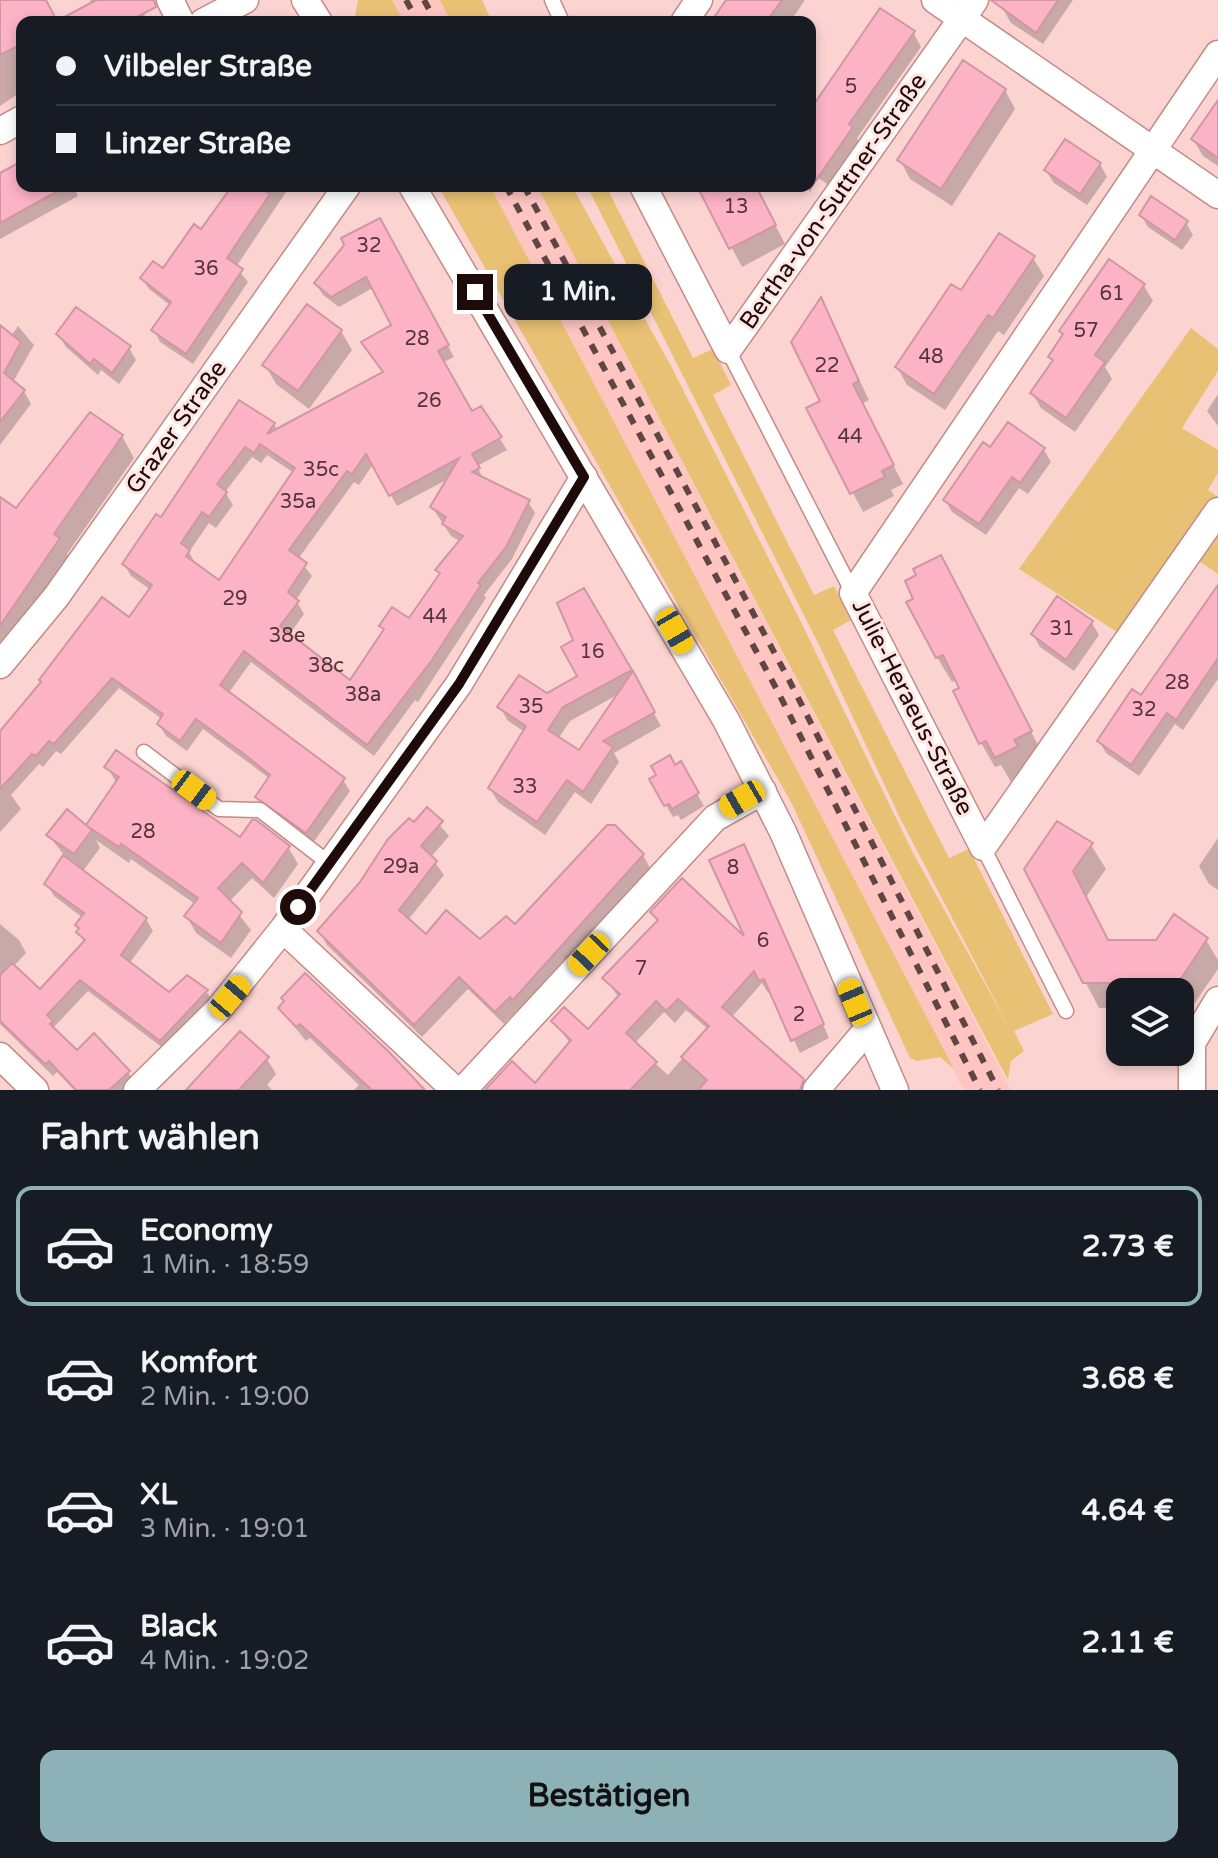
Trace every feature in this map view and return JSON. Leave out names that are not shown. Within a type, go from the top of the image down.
[{"type":"street","points":[[214,16],[245,0]]},
{"type":"street","points":[[935,0],[968,9],[1153,151],[1218,195]]},
{"type":"street","name":"Bertha-von-Suttner-Straße","points":[[646,192],[728,350],[968,9]]},
{"type":"street","name":"Julie-Heraeus-Straße","points":[[1218,54],[853,593],[983,847],[1218,511]]},
{"type":"street","name":"Grazer Straße","points":[[0,665],[56,597],[343,192]]},
{"type":"street","points":[[416,192],[703,679],[763,791],[895,1090]]},
{"type":"street","points":[[137,1090],[218,1010],[283,929],[459,684],[584,477]]},
{"type":"street","points":[[463,1090],[715,818],[763,791]]},
{"type":"street","points":[[283,929],[455,1090]]},
{"type":"street","points":[[1191,1081],[1192,1043],[1218,1000]]},
{"type":"street","points":[[816,1090],[867,1030]]},
{"type":"street","points":[[0,1056],[35,1090]]},
{"type":"lane","points":[[728,350],[853,593]]},
{"type":"lane","points":[[144,752],[219,809],[260,810],[330,864]]},
{"type":"lane","points":[[983,847],[1066,1011]]},
{"type":"shaded area","points":[[358,0],[392,0],[401,16],[355,16]]},
{"type":"shaded area","points":[[392,0],[440,0],[448,16],[401,16]]},
{"type":"shaded area","points":[[440,0],[482,0],[489,16],[448,16]]},
{"type":"shaded area","points":[[441,192],[493,192],[954,1069],[940,1057],[917,1061],[910,1058],[791,802]]},
{"type":"shaded area","points":[[493,192],[540,192],[1011,1090],[964,1090]]},
{"type":"shaded area","points":[[540,192],[575,192],[671,366],[801,622],[912,851],[1011,1031],[900,818],[819,645],[590,192],[609,192],[693,358],[713,349],[731,385],[713,395],[814,595],[834,586],[851,620],[833,630],[949,858],[969,849],[1053,1014],[1014,1031],[1024,1051],[1011,1061],[1008,1080]]},
{"type":"shaded area","points":[[1191,328],[1218,349],[1218,371],[1182,428],[1218,450],[1218,473],[1208,490],[1218,497],[1218,574],[1182,549],[1120,634],[1019,569]]},
{"type":"building","points":[[0,0],[46,0],[54,16],[16,16],[16,47],[0,55]]},
{"type":"building","points":[[96,0],[154,0],[156,7],[139,16],[66,16]]},
{"type":"building","points":[[726,0],[782,0],[770,16],[715,16]]},
{"type":"building","points":[[991,0],[1058,0],[1036,33]]},
{"type":"building","points":[[880,8],[915,31],[849,124],[853,127],[816,180],[816,101]]},
{"type":"building","points":[[963,60],[1006,89],[941,189],[897,160]]},
{"type":"building","points":[[1218,100],[1218,158],[1191,139]]},
{"type":"building","points":[[1065,139],[1101,163],[1080,194],[1044,170]]},
{"type":"building","points":[[16,164],[16,192],[56,192],[0,223],[0,173]]},
{"type":"building","points":[[228,192],[270,194],[227,258],[243,269],[186,354],[151,330],[171,302],[140,278],[153,261],[163,268],[194,224],[201,229]]},
{"type":"building","points":[[700,192],[759,192],[776,225],[729,249]]},
{"type":"building","points":[[1151,196],[1188,221],[1175,240],[1139,215]]},
{"type":"building","points":[[380,218],[449,345],[438,351],[472,411],[481,406],[502,437],[472,454],[480,468],[472,472],[530,500],[506,547],[478,583],[481,585],[432,660],[367,745],[244,651],[220,685],[345,778],[306,833],[255,797],[270,775],[244,754],[196,719],[180,741],[157,724],[163,714],[112,678],[54,744],[49,741],[36,756],[32,754],[0,789],[0,731],[41,682],[39,680],[102,597],[129,617],[152,585],[122,564],[156,514],[161,517],[239,400],[275,423],[267,434],[383,372],[361,342],[391,325],[366,277],[331,297],[314,283],[344,245],[341,238]],"holes":[[[260,444],[295,468],[219,580],[186,556],[190,550],[181,543],[202,512],[209,517],[227,492],[217,484],[245,447],[254,453]],[[366,454],[389,496],[459,458],[430,507],[446,517],[442,524],[463,536],[435,570],[440,573],[409,618],[392,607],[379,626],[384,629],[350,680],[280,626],[299,601],[288,592],[307,563],[289,550],[347,471],[352,474]]]},
{"type":"building","points":[[999,233],[1035,256],[993,318],[988,315],[934,394],[895,367],[951,284],[961,290]]},
{"type":"building","points":[[1109,259],[1145,284],[1095,355],[1105,362],[1066,418],[1030,393],[1053,360],[1048,357],[1063,334],[1059,331]]},
{"type":"building","points":[[821,297],[859,381],[853,384],[894,465],[882,471],[885,477],[850,494],[806,408],[820,401],[791,342]]},
{"type":"building","points":[[307,304],[342,330],[298,391],[262,365]]},
{"type":"building","points":[[76,307],[131,346],[112,373],[94,359],[90,364],[56,334]]},
{"type":"building","points":[[0,325],[21,342],[4,373],[25,390],[0,422]]},
{"type":"building","points":[[90,412],[123,435],[54,534],[60,538],[0,626],[0,497],[16,508]]},
{"type":"building","points":[[1008,422],[1045,448],[1020,483],[1012,477],[979,524],[943,500],[983,442],[990,447]]},
{"type":"building","points":[[941,555],[1032,731],[1014,740],[1018,746],[995,758],[986,741],[979,744],[953,691],[959,688],[943,655],[936,658],[906,602],[913,599],[905,581],[916,575],[913,569]]},
{"type":"building","points":[[1218,585],[1218,658],[1176,720],[1167,713],[1131,765],[1097,741],[1132,689],[1141,695]]},
{"type":"building","points":[[584,588],[632,670],[563,707],[548,730],[579,750],[633,671],[655,712],[603,741],[613,747],[583,792],[567,780],[537,822],[488,788],[526,726],[497,707],[519,675],[547,693],[577,676],[561,647],[573,640],[557,603]]},
{"type":"building","points":[[1057,596],[1093,621],[1066,660],[1031,634]]},
{"type":"building","points":[[116,750],[240,837],[252,820],[256,820],[290,846],[263,883],[242,863],[218,888],[242,912],[221,943],[184,916],[198,898],[121,844],[119,847],[87,826],[92,830],[74,854],[46,835],[67,809],[86,825],[119,777],[104,767]]},
{"type":"building","points":[[670,755],[675,765],[681,761],[699,793],[672,809],[669,804],[664,806],[649,779],[656,775],[651,766]]},
{"type":"building","points":[[427,807],[443,821],[421,846],[437,861],[399,910],[426,934],[446,910],[480,939],[506,916],[515,924],[607,825],[615,825],[644,854],[513,1000],[510,997],[495,1012],[459,977],[414,1025],[317,931],[360,882],[388,839],[409,818],[414,822]]},
{"type":"building","points":[[1057,821],[1093,843],[1073,871],[1108,940],[1156,940],[1174,914],[1208,938],[1181,978],[1106,978],[1106,983],[1083,983],[1024,869]]},
{"type":"building","points":[[744,844],[824,1024],[791,1041],[764,979],[759,981],[754,971],[722,1007],[804,1079],[800,1090],[698,1090],[707,1080],[681,1057],[709,1026],[678,999],[666,1011],[656,1001],[626,1033],[657,1062],[630,1090],[485,1090],[512,1061],[535,1083],[571,1040],[551,1021],[564,1007],[588,1029],[620,994],[602,978],[658,920],[650,912],[682,878],[744,936],[709,860]]},
{"type":"building","points":[[63,855],[147,918],[121,955],[169,992],[187,975],[208,990],[160,1041],[80,980],[47,1015],[53,1021],[50,1024],[77,1050],[94,1033],[130,1071],[109,1090],[76,1090],[49,1061],[45,1064],[0,1021],[0,975],[12,963],[40,989],[85,940],[76,932],[79,928],[75,925],[84,913],[44,884]]},
{"type":"building","points":[[305,973],[425,1090],[372,1090],[300,1024],[296,1027],[278,1008],[284,1001],[281,998]]},
{"type":"building","points":[[240,1031],[269,1057],[239,1090],[186,1090]]},
{"type":"railway","points":[[406,0],[415,16]]},
{"type":"railway","points":[[424,0],[433,16]]},
{"type":"railway","points":[[509,192],[776,688],[980,1090]]},
{"type":"railway","points":[[527,192],[789,680],[998,1090]]},
{"type":"route","points":[[298,907],[459,684],[584,477],[475,292]]}]
